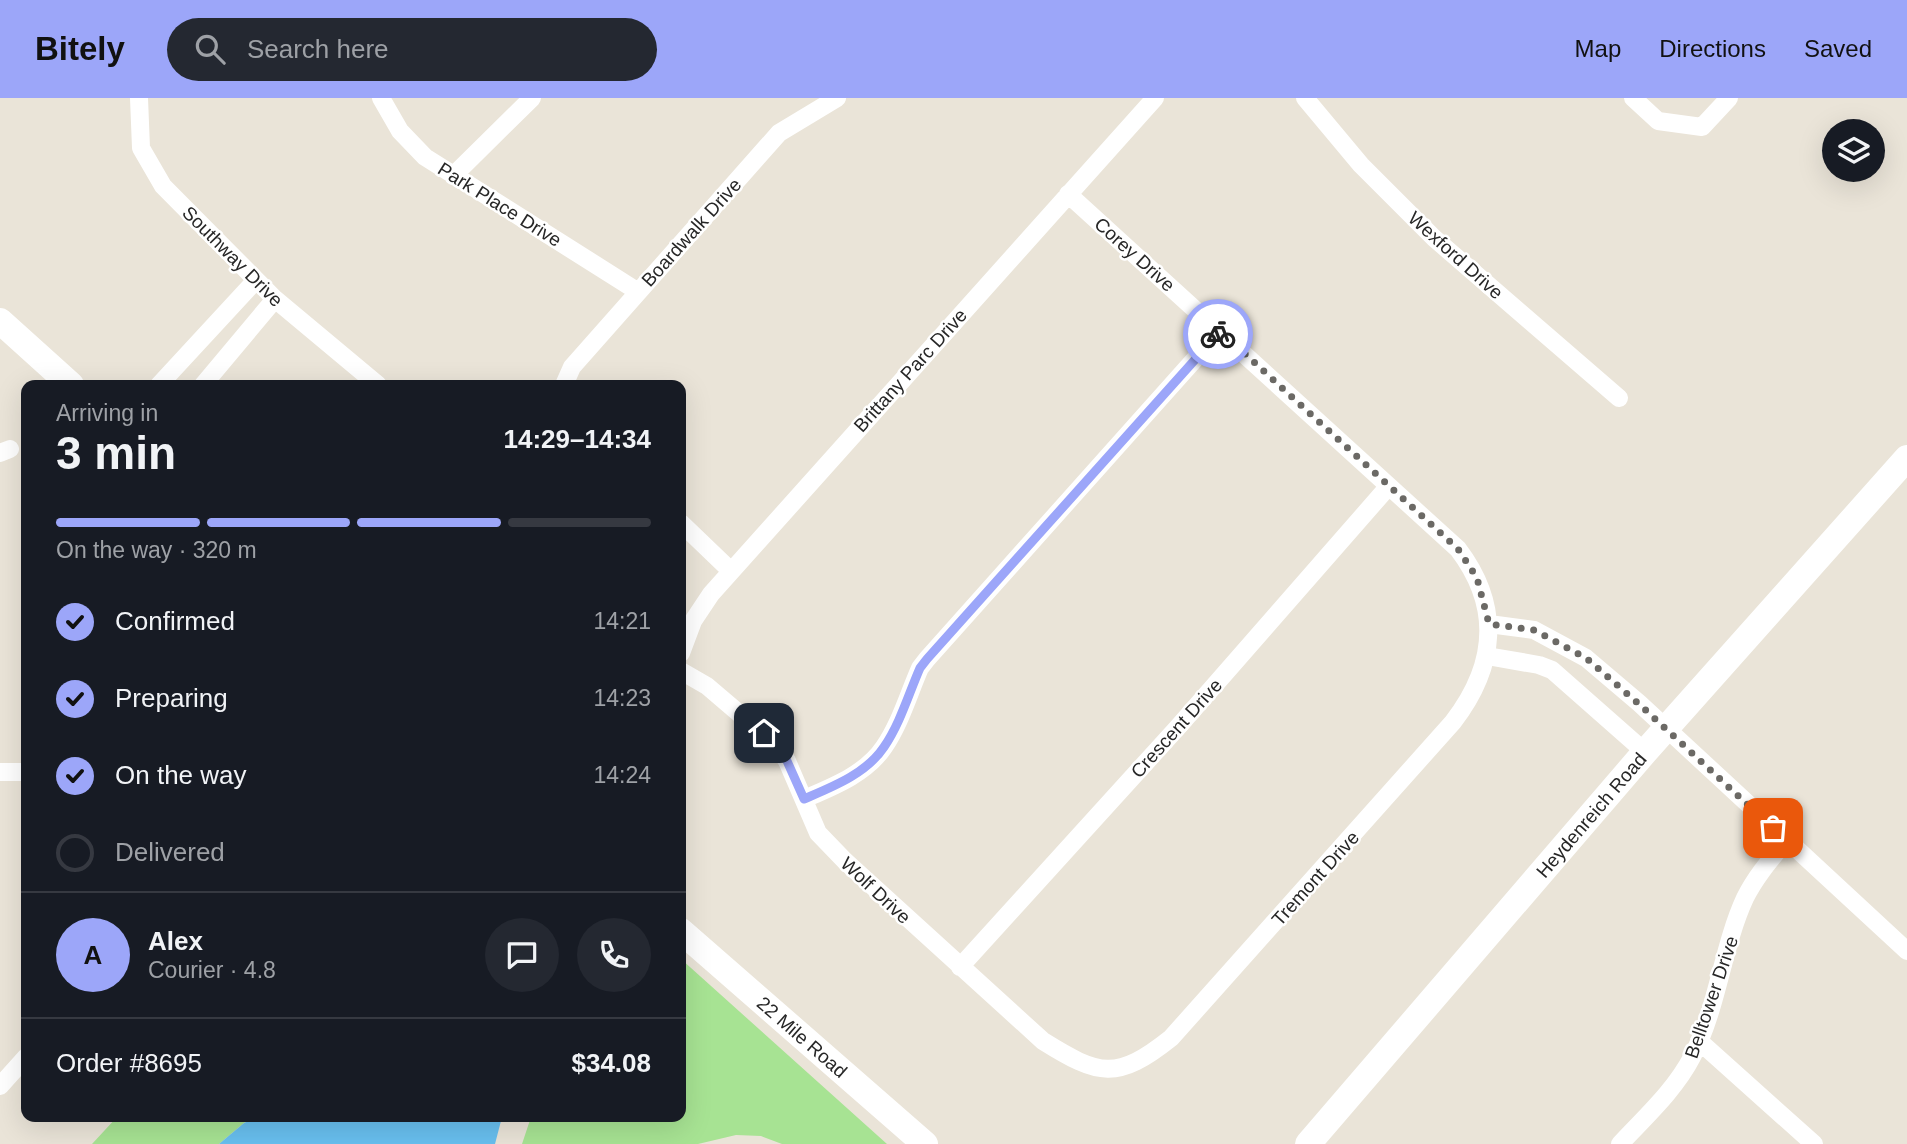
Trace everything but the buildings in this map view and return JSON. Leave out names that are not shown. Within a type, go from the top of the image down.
[{"type":"street","name":"Southway Drive","points":[[139,98],[141,148],[163,186],[275,299],[372,380]]},
{"type":"street","name":"Park Place Drive","points":[[381,98],[400,131],[425,157],[637,291]]},
{"type":"street","points":[[453,176],[532,98]]},
{"type":"street","name":"Boardwalk Drive","points":[[566,380],[572,367],[637,291],[779,133],[837,98]]},
{"type":"street","name":"Brittany Parc Drive","points":[[686,641],[701,606],[731,571],[1155,98]]},
{"type":"street","name":"Wexford Drive","points":[[1305,98],[1362,165],[1434,238],[1619,398]]},
{"type":"street","points":[[1633,98],[1658,121],[1702,127],[1729,98]]},
{"type":"street","name":"Corey Drive","points":[[1068,194],[1458,549],[1469,563],[1483,593],[1489,624],[1487,656]]},
{"type":"street","points":[[163,380],[256,280]]},
{"type":"street","points":[[207,380],[275,299]]},
{"type":"street","points":[[0,321],[65,380]]},
{"type":"street","points":[[804,799],[839,785],[884,748],[920,668],[927,659],[1220,331]]},
{"type":"street","points":[[192,348],[216,370]]},
{"type":"street","name":"Heydenreich Road","points":[[1308,1144],[1646,752],[1907,458]]},
{"type":"street","name":"Crescent Drive","points":[[960,967],[1178,727],[1388,487]]},
{"type":"street","points":[[686,528],[731,571]]},
{"type":"street","points":[[1489,624],[1534,630],[1586,658],[1907,951]]},
{"type":"street","points":[[1552,670],[1564,645]]},
{"type":"street","points":[[1487,656],[1539,665],[1552,670],[1646,752]]},
{"type":"street","name":"Tremont Drive","points":[[1111,1070],[1126,1066],[1161,1047],[1193,1014],[1453,722],[1467,704],[1487,656]]},
{"type":"street","name":"Wolf Drive","points":[[686,674],[707,685],[775,744],[787,761],[811,820],[827,845],[1043,1041],[1075,1059],[1111,1070]]},
{"type":"street","points":[[0,772],[21,772]]},
{"type":"street","name":"Belltower Drive","points":[[1620,1144],[1676,1082],[1691,1059],[1744,900],[1763,868],[1786,841]]},
{"type":"street","name":"22 Mile Road","points":[[686,935],[925,1144]]},
{"type":"street","points":[[1699,1041],[1814,1144]]},
{"type":"street","points":[[0,1086],[21,1063]]},
{"type":"green space","points":[[686,963],[887,1144],[782,1144],[761,1136],[736,1135],[698,1144],[522,1144],[529,1122],[686,1122]]},
{"type":"green space","points":[[112,1122],[246,1122],[219,1144],[92,1144]]},
{"type":"water","points":[[501,1122],[495,1144],[219,1144],[244,1123]]},
{"type":"way so far","points":[[1218,334],[1220,331],[1458,549],[1477,578],[1489,624],[1534,630],[1586,658],[1773,828]]},
{"type":"route","points":[[764,733],[787,761],[804,799],[839,785],[864,767],[884,748],[920,668],[927,659],[1218,334]]}]
